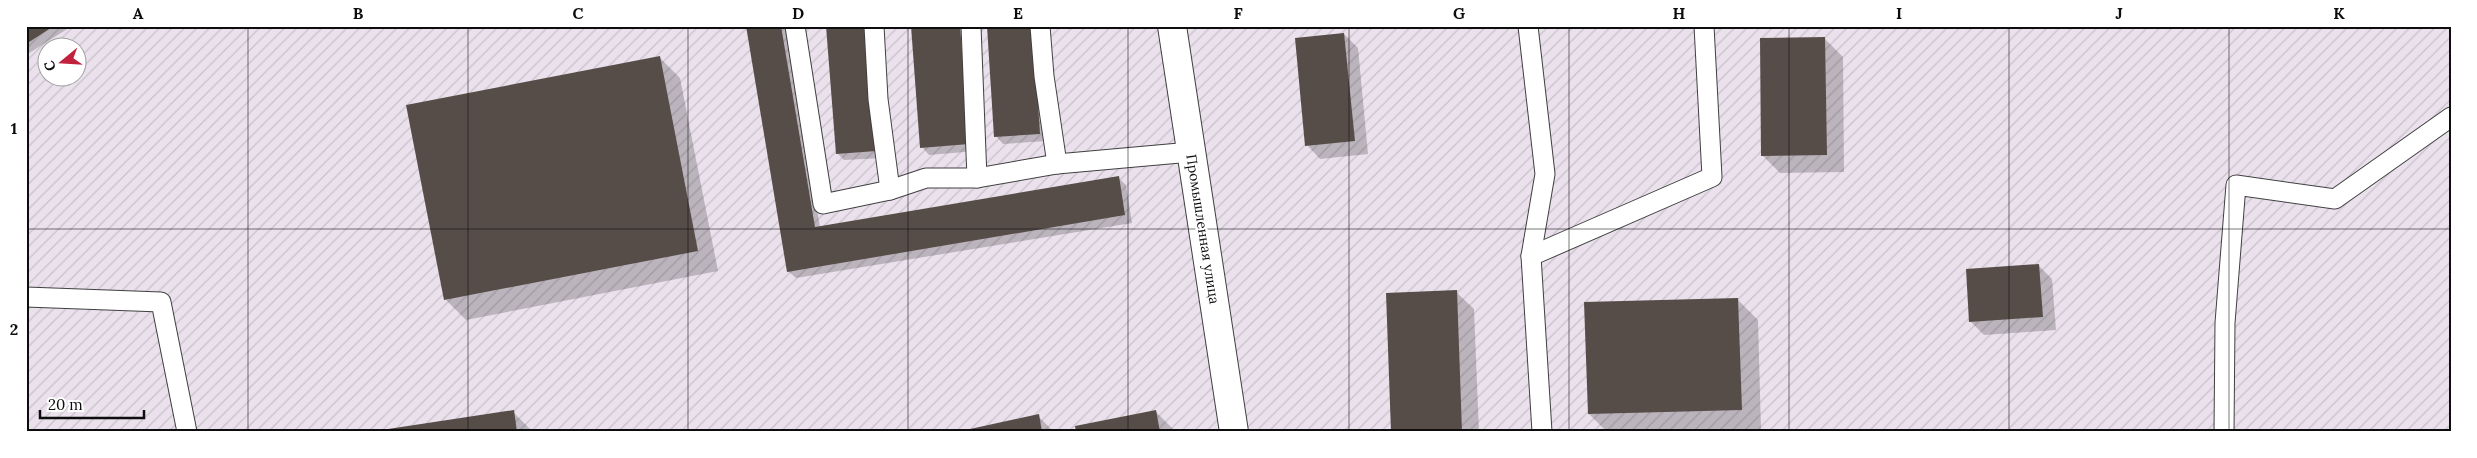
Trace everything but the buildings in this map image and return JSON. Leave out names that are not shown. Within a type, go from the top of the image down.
[{"type":"street","name":"Промышленная улица","points":[[1172,26],[1234,432]]},
{"type":"lane","points":[[795,26],[823,204],[890,190],[926,178],[977,178],[1058,164],[1191,152]]},
{"type":"lane","points":[[874,26],[878,99],[890,190]]},
{"type":"lane","points":[[971,26],[977,178]]},
{"type":"lane","points":[[1040,26],[1044,76],[1058,164]]},
{"type":"lane","points":[[1528,26],[1544,174],[1532,256],[1542,432]]},
{"type":"lane","points":[[1532,256],[1712,177],[1704,26]]},
{"type":"lane","points":[[2224,432],[2225,323],[2236,185],[2335,199],[2451,117]]},
{"type":"lane","points":[[26,297],[161,302],[187,432]]},
{"type":"shaded area","points":[[26,26],[2451,26],[2451,432],[26,432]]}]
